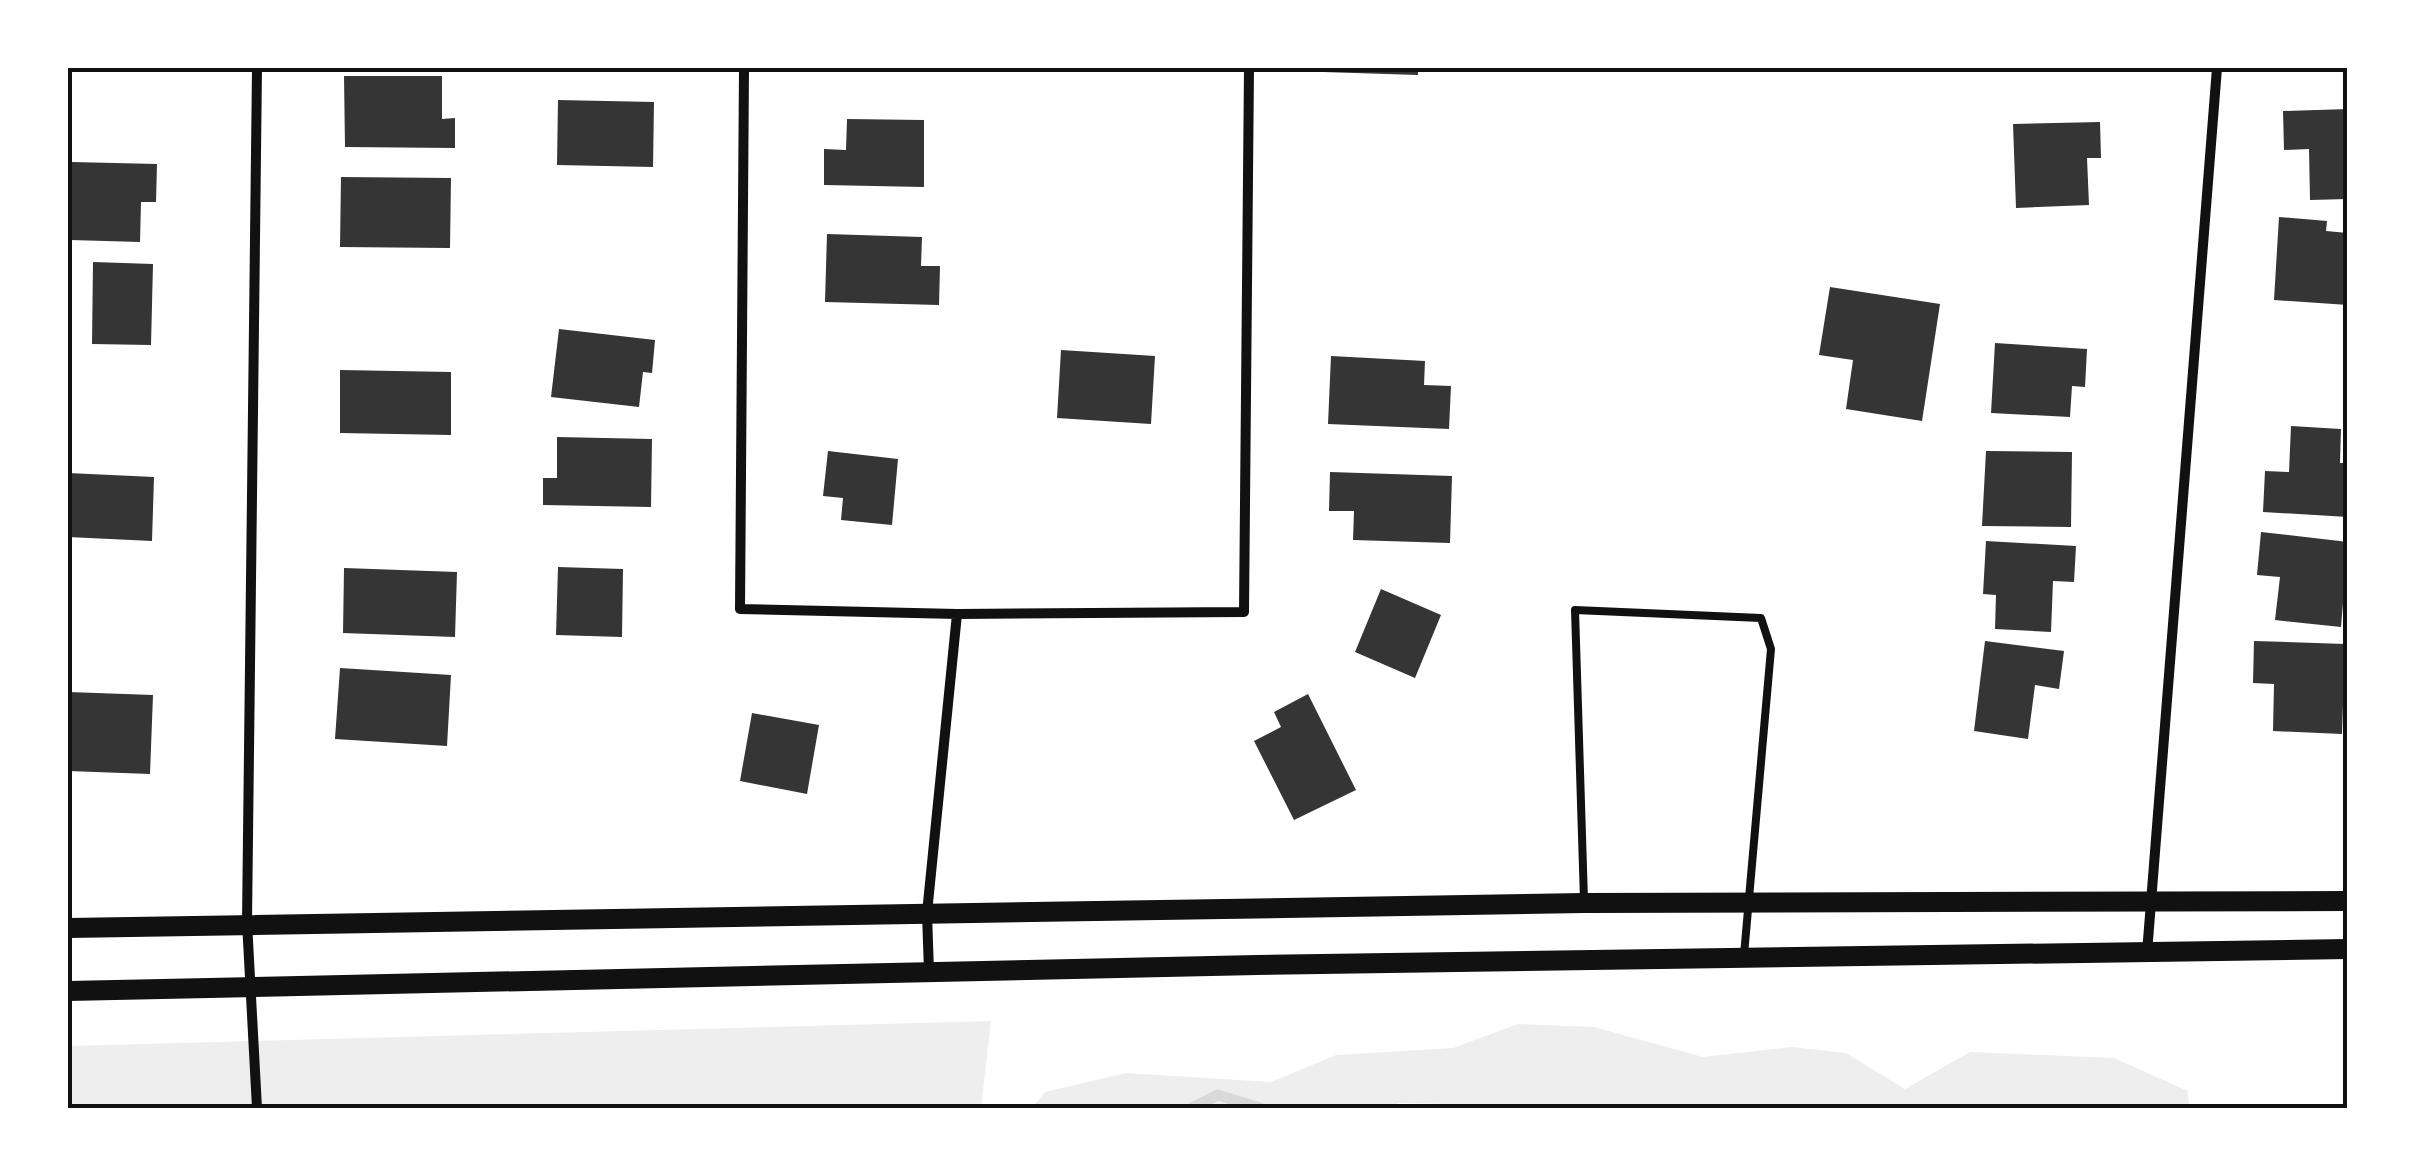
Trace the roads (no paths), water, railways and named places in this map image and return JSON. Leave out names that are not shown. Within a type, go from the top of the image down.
[{"type":"main road","points":[[68,928],[1584,903],[2348,901]]},
{"type":"main road","points":[[68,992],[254,985],[2348,950]]},
{"type":"street","points":[[257,68],[248,928],[254,985],[257,1108]]},
{"type":"street","points":[[744,68],[740,609],[957,614],[1244,612],[1249,68]]},
{"type":"street","points":[[2146,954],[2217,68]]},
{"type":"street","points":[[929,973],[926,914],[957,614]]},
{"type":"lane","points":[[1584,903],[1575,610],[1760,618],[1768,630],[1772,650],[1744,960]]},
{"type":"waterway","points":[[1192,1108],[1218,1095],[1260,1108]]}]
